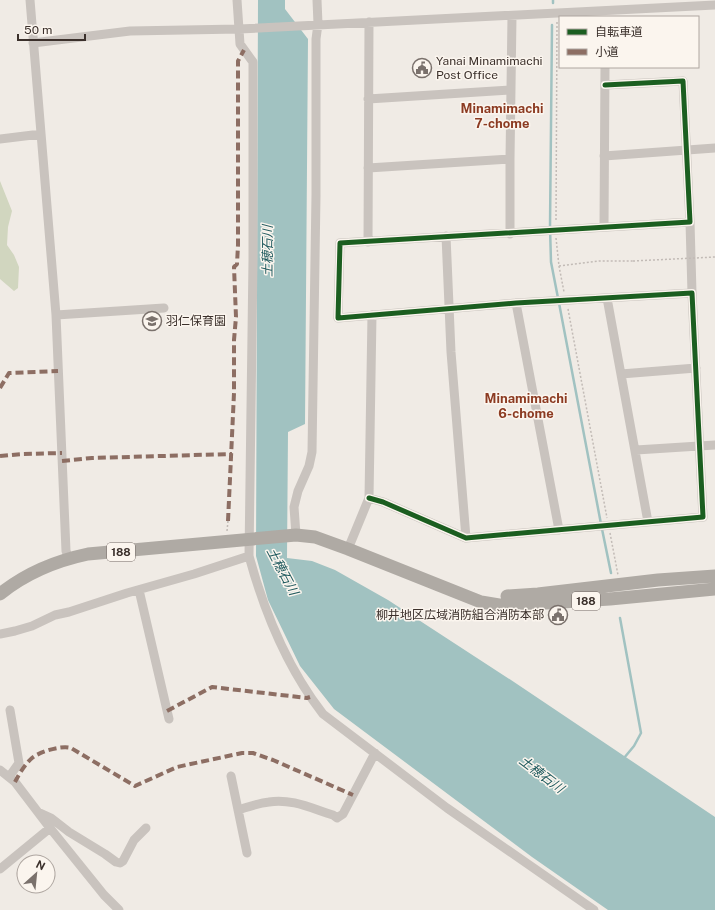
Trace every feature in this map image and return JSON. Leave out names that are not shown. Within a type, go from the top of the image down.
[{"type":"highway","name":"188","points":[[0,594],[28,575],[69,558],[88,554],[293,535],[315,537],[481,602],[499,605],[610,599],[715,589]]},
{"type":"highway","name":"188","points":[[459,593],[483,596],[538,594],[658,580],[715,576]]},
{"type":"street","points":[[30,0],[56,315],[66,551],[69,558]]},
{"type":"street","points":[[237,0],[240,44],[253,62],[253,260],[249,556],[256,582],[267,611],[282,645],[310,697],[324,714],[447,808],[594,910]]},
{"type":"street","points":[[293,535],[294,507],[298,491],[309,466],[312,452],[316,188],[316,39],[318,24],[317,0]]},
{"type":"street","points":[[33,43],[130,31],[239,29],[304,24],[605,14],[715,5]]},
{"type":"street","points":[[510,234],[512,16]]},
{"type":"street","points":[[368,242],[369,22]]},
{"type":"street","points":[[604,226],[605,68]]},
{"type":"street","points":[[369,498],[383,502],[466,538],[703,517],[683,81],[605,85]]},
{"type":"street","points":[[368,99],[511,90]]},
{"type":"street","points":[[0,139],[41,134]]},
{"type":"street","points":[[604,156],[715,148]]},
{"type":"street","points":[[368,168],[510,159]]},
{"type":"street","points":[[690,222],[340,243],[338,318],[449,310],[516,303],[692,293]]},
{"type":"street","points":[[446,236],[451,352],[466,538]]},
{"type":"street","points":[[607,298],[648,522]]},
{"type":"street","points":[[516,303],[559,530]]},
{"type":"street","points":[[56,315],[164,308]]},
{"type":"street","points":[[348,549],[369,498],[372,315]]},
{"type":"street","points":[[621,374],[696,368]]},
{"type":"street","points":[[636,450],[715,445]]},
{"type":"street","points":[[0,634],[15,632],[55,615],[194,574],[249,556]]},
{"type":"street","points":[[139,590],[169,719]]},
{"type":"street","points":[[9,777],[19,763],[10,710]]},
{"type":"street","points":[[238,810],[269,802],[283,801],[294,802],[333,815],[337,818],[344,814],[375,753]]},
{"type":"street","points":[[0,770],[15,782],[104,896],[119,910]]},
{"type":"street","points":[[231,776],[247,853]]},
{"type":"street","points":[[39,813],[51,818],[69,832],[116,862],[120,863],[123,861],[134,840],[146,828]]},
{"type":"street","points":[[0,869],[50,828]]},
{"type":"path","points":[[559,266],[599,261],[715,257]]},
{"type":"green space","points":[[0,181],[12,211],[8,227],[7,245],[14,255],[19,267],[18,288],[14,291],[0,279]]},
{"type":"water","name":"土穂石川","points":[[258,0],[285,0],[285,9],[308,39],[305,424],[288,432],[287,558],[312,561],[335,570],[388,600],[514,682],[715,817],[715,910],[608,910],[532,857],[334,709],[300,666],[268,600],[256,556]]},
{"type":"waterway","points":[[552,25],[550,227],[551,262],[558,298]]},
{"type":"waterway","points":[[559,303],[601,524]]},
{"type":"waterway","points":[[602,529],[611,573]]},
{"type":"waterway","points":[[620,618],[641,733],[634,746],[624,758]]},
{"type":"marked path","points":[[228,521],[236,317],[234,267],[237,264],[238,245],[238,61],[244,50]]},
{"type":"marked path","points":[[0,388],[9,373],[58,371]]},
{"type":"marked path","points":[[0,456],[62,453]]},
{"type":"marked path","points":[[62,461],[92,458],[232,454]]},
{"type":"marked path","points":[[167,711],[212,687],[307,698],[310,697]]},
{"type":"marked path","points":[[15,782],[22,769],[32,758],[45,751],[62,747],[71,748],[135,786],[177,767],[242,753],[253,753],[273,760],[353,795]]},
{"type":"cycle path","points":[[369,498],[383,502],[466,538],[703,517],[692,293],[516,303],[338,318],[340,243],[690,222],[683,81],[605,85]]},
{"type":"place","name":"Yanai Minamimachi Post Office","points":[[422,68]]},
{"type":"place","name":"羽仁保育園","points":[[152,321]]},
{"type":"place","name":"柳井地区広域消防組合消防本部","points":[[558,615]]},
{"type":"district","name":"Minamimachi 7-chome","points":[[502,116]]},
{"type":"district","name":"Minamimachi 6-chome","points":[[526,406]]}]
